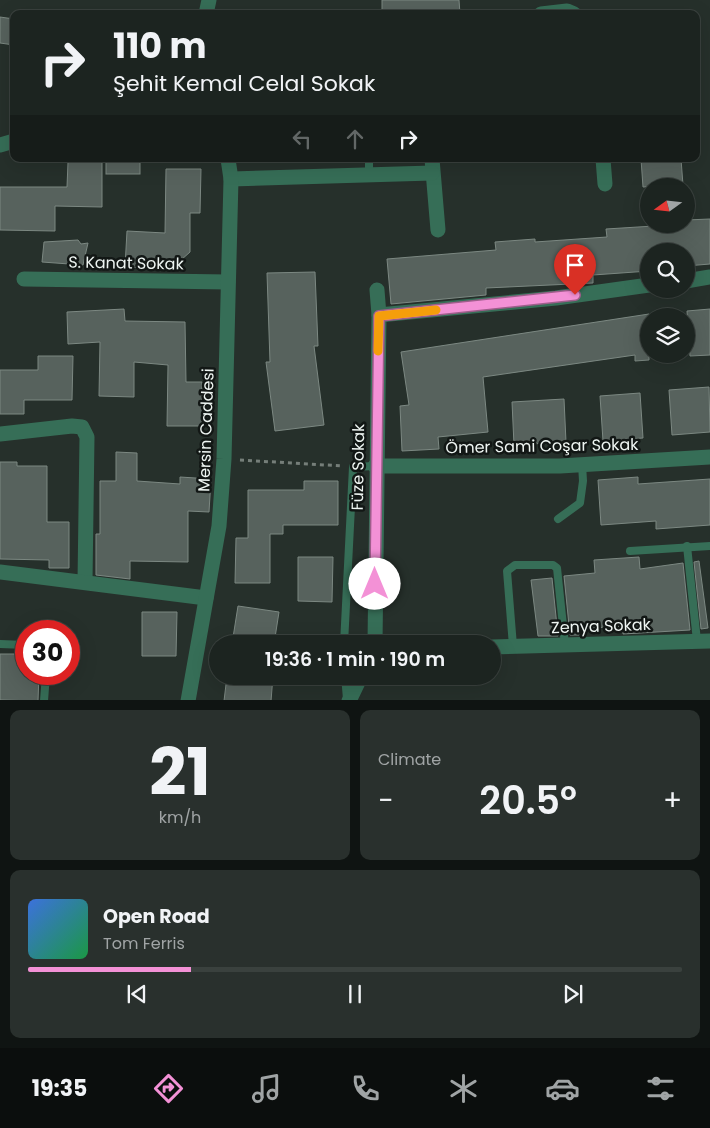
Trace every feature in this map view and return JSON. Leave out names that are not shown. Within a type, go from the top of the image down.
[{"type":"street","name":"Mersin Caddesi","points":[[188,700],[219,526],[224,459],[231,180],[228,162]]},
{"type":"street","points":[[603,162],[605,184]]},
{"type":"street","points":[[231,180],[369,176],[432,166],[438,230]]},
{"type":"street","points":[[695,279],[710,278]]},
{"type":"street","name":"S. Kanat Sokak","points":[[24,279],[228,282]]},
{"type":"street","points":[[379,316],[556,298],[640,286]]},
{"type":"street","name":"Füze Sokak","points":[[375,635],[375,466],[379,316],[377,290]]},
{"type":"street","points":[[0,434],[72,426],[82,427],[87,437],[85,582]]},
{"type":"street","name":"Ömer Sami Coşar Sokak","points":[[375,466],[582,464],[710,457]]},
{"type":"street","points":[[0,572],[206,598]]},
{"type":"street","name":"Zenya Sokak","points":[[501,647],[703,641]]},
{"type":"street","points":[[348,700],[356,685]]},
{"type":"lane","points":[[369,162],[369,176]]},
{"type":"lane","points":[[558,519],[580,503],[583,481],[582,464]]},
{"type":"lane","points":[[344,635],[353,466],[375,466]]},
{"type":"lane","points":[[687,546],[703,641]]},
{"type":"lane","points":[[630,552],[687,546],[710,546]]},
{"type":"lane","points":[[513,646],[507,572],[515,565],[553,565],[557,568],[566,645]]},
{"type":"lane","points":[[0,644],[15,645]]},
{"type":"lane","points":[[44,700],[45,685]]},
{"type":"lane","points":[[346,685],[348,700]]},
{"type":"path","points":[[224,459],[353,466]]},
{"type":"building","points":[[382,0],[459,0],[460,10],[382,10]]},
{"type":"building","points":[[0,17],[10,18],[10,44],[0,43]]},
{"type":"building","points":[[68,162],[102,162],[102,207],[55,206],[55,231],[0,230],[0,187],[67,187]]},
{"type":"building","points":[[106,162],[140,162],[140,174],[106,174]]},
{"type":"building","points":[[641,162],[681,162],[682,178],[642,178]]},
{"type":"building","points":[[166,169],[201,169],[200,213],[190,213],[190,252],[171,269],[125,267],[127,231],[165,233]]},
{"type":"building","points":[[710,219],[710,264],[695,265],[695,243],[640,243],[640,272],[593,275],[593,283],[486,288],[486,295],[391,304],[387,259],[496,250],[495,242],[535,239],[535,242],[607,237],[606,229],[640,227],[640,233],[695,233],[695,220]]},
{"type":"building","points":[[78,240],[81,244],[88,243],[83,265],[42,262],[44,242]]},
{"type":"building","points":[[315,272],[318,346],[314,346],[324,425],[275,431],[266,362],[270,362],[267,273]]},
{"type":"building","points":[[124,309],[125,321],[185,322],[186,382],[202,382],[202,426],[167,426],[168,365],[134,362],[134,397],[99,396],[100,342],[68,344],[67,312]]},
{"type":"building","points":[[710,309],[710,355],[695,356],[695,310]]},
{"type":"building","points":[[640,315],[640,361],[635,361],[635,355],[483,377],[488,432],[438,437],[439,449],[402,451],[400,406],[409,405],[401,352]]},
{"type":"building","points":[[38,356],[73,356],[72,400],[24,400],[24,414],[0,414],[0,370],[38,370]]},
{"type":"building","points":[[709,387],[710,432],[672,435],[669,390]]},
{"type":"building","points":[[640,393],[643,438],[603,441],[600,396]]},
{"type":"building","points":[[564,399],[566,442],[514,445],[512,402]]},
{"type":"building","points":[[116,452],[137,453],[137,481],[180,484],[180,477],[211,479],[209,512],[188,511],[188,562],[130,561],[130,579],[96,575],[96,534],[100,534],[100,481],[116,481]]},
{"type":"building","points":[[0,462],[17,462],[17,466],[47,466],[47,522],[69,522],[69,568],[49,568],[49,560],[0,559]]},
{"type":"building","points":[[638,477],[638,484],[710,479],[710,525],[656,529],[656,521],[601,525],[598,480]]},
{"type":"building","points":[[304,481],[338,481],[338,525],[283,525],[283,534],[270,534],[270,583],[235,583],[236,538],[248,538],[248,490],[304,490]]},
{"type":"building","points":[[298,557],[333,557],[332,602],[298,601]]},
{"type":"building","points":[[639,557],[640,569],[683,563],[690,630],[623,634],[623,626],[578,629],[579,635],[570,635],[564,576],[595,573],[594,560]]},
{"type":"building","points":[[699,561],[708,628],[701,629],[694,562]]},
{"type":"building","points":[[552,578],[558,636],[538,636],[531,580]]},
{"type":"building","points":[[238,606],[279,612],[275,635],[233,635]]},
{"type":"building","points":[[142,612],[177,612],[176,656],[142,656]]},
{"type":"building","points":[[0,654],[15,654],[15,685],[39,685],[38,700],[0,700]]},
{"type":"building","points":[[226,685],[272,685],[271,700],[224,700]]},
{"type":"slow traffic","points":[[378,351],[379,316],[436,310]]},
{"type":"route","points":[[375,584],[375,466],[379,316],[575,295]]}]
